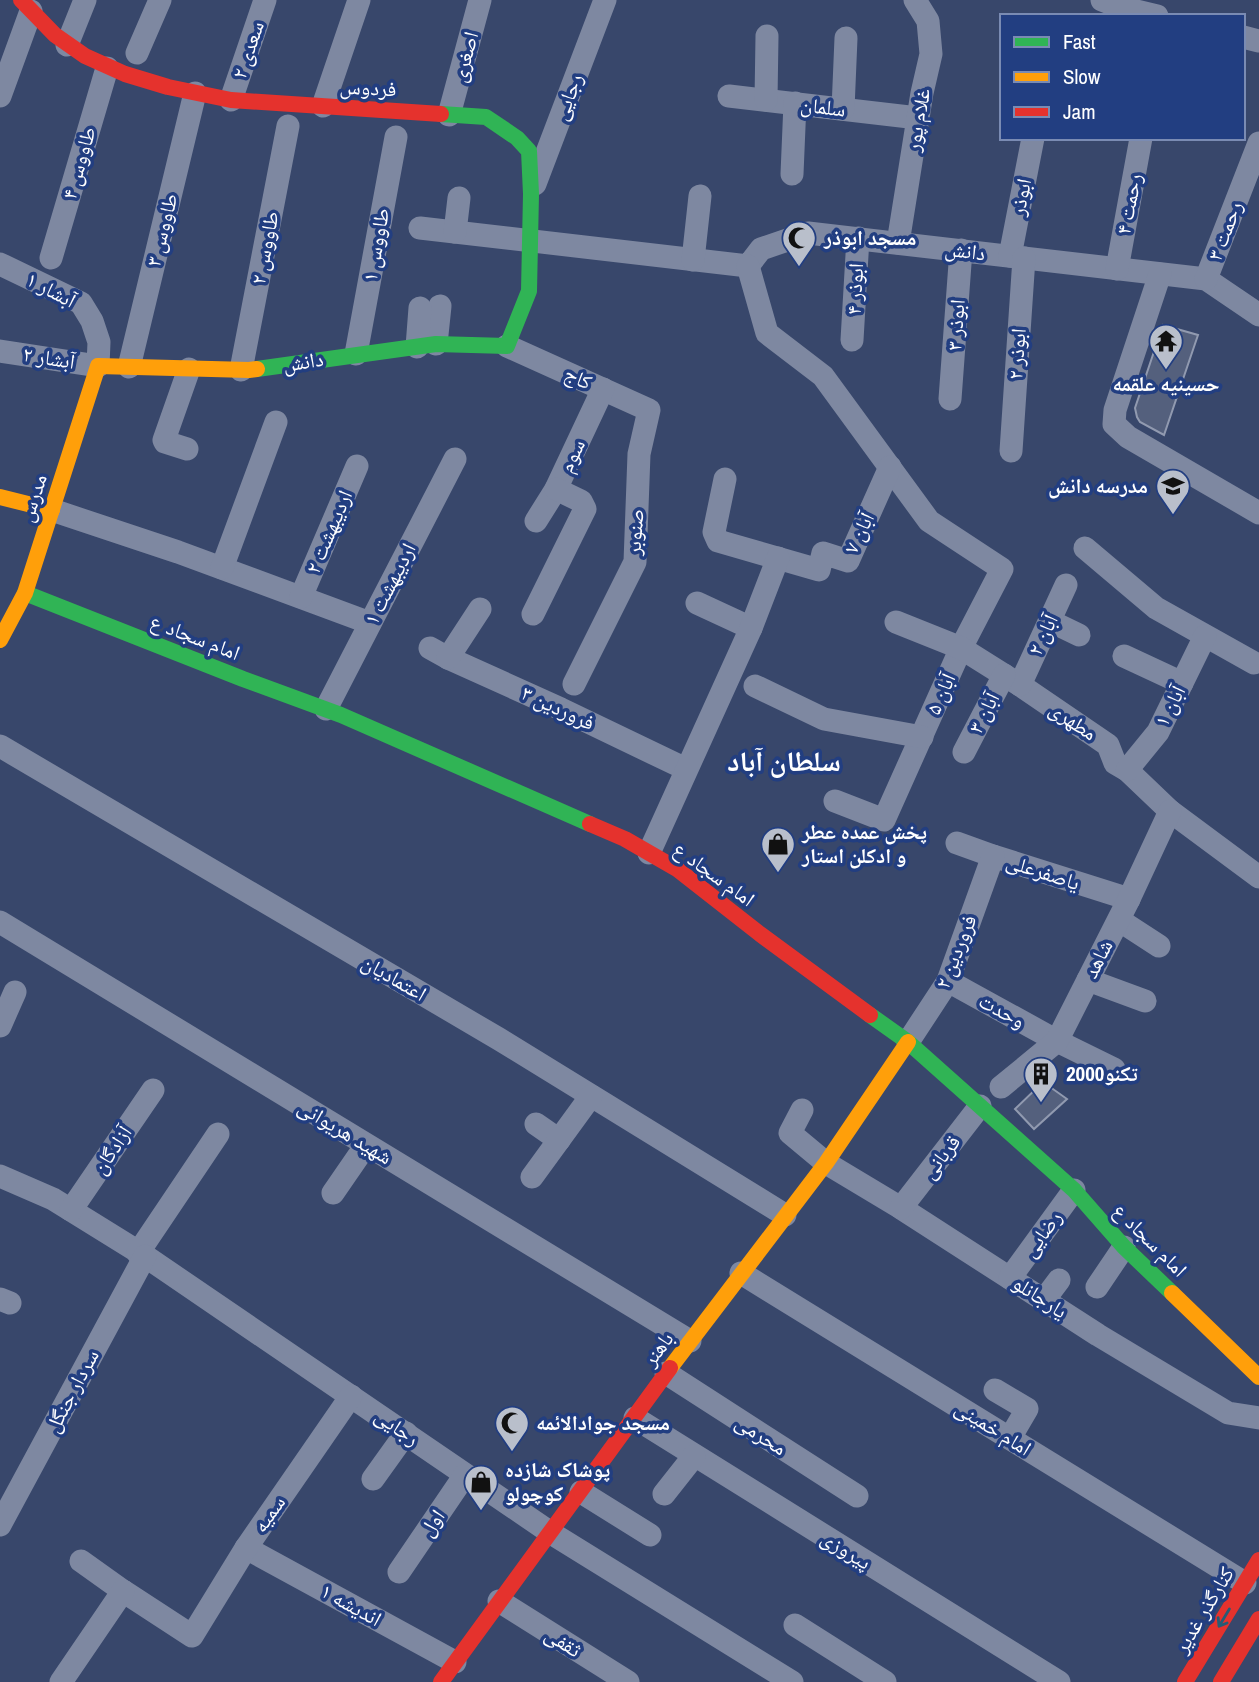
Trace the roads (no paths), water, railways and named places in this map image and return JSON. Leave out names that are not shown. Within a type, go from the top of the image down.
[{"type":"main road","name":"فردوس","points":[[26,6],[67,45],[107,68],[195,93],[231,100],[486,117],[517,138],[529,151],[529,291],[507,346]]},
{"type":"main road","name":"دانش","points":[[98,366],[250,370],[426,345],[507,346]]},
{"type":"main road","name":"مدرس","points":[[0,640],[25,593],[98,366]]},
{"type":"main road","points":[[0,498],[52,510]]},
{"type":"main road","name":"امام سجاد ع","points":[[25,593],[326,709],[562,810],[625,839],[677,869],[760,934],[908,1042],[1074,1190],[1124,1247],[1259,1377]]},
{"type":"main road","name":"باهنر","points":[[449,1676],[499,1601],[690,1340],[826,1163],[908,1042]]},
{"type":"main road","name":"کنارگذر غدیر","points":[[1185,1682],[1259,1559]]},
{"type":"main road","points":[[1221,1682],[1259,1619]]},
{"type":"street","points":[[67,45],[85,0]]},
{"type":"street","points":[[136,53],[160,0]]},
{"type":"street","name":"سعدی ۲","points":[[231,100],[265,0]]},
{"type":"street","points":[[323,106],[359,0]]},
{"type":"street","name":"اصغری","points":[[449,115],[480,0]]},
{"type":"street","name":"رجایی","points":[[531,194],[605,0]]},
{"type":"street","name":"غلام پور","points":[[898,243],[931,54],[928,21],[915,0]]},
{"type":"street","points":[[1102,0],[1149,14]]},
{"type":"street","points":[[0,96],[26,6]]},
{"type":"street","points":[[766,100],[767,36]]},
{"type":"street","points":[[843,109],[846,38]]},
{"type":"street","name":"طاووس ۴","points":[[51,258],[107,68]]},
{"type":"street","name":"طاووس ۳","points":[[129,367],[195,93]]},
{"type":"street","name":"سلمان","points":[[729,96],[918,118]]},
{"type":"street","points":[[792,174],[795,103]]},
{"type":"street","name":"طاووس ۲","points":[[241,370],[288,126]]},
{"type":"street","name":"طاووس ۱","points":[[356,354],[396,137]]},
{"type":"street","name":"ابوذر","points":[[1017,257],[1033,140]]},
{"type":"street","name":"رحمت ۴","points":[[1117,269],[1141,140]]},
{"type":"street","name":"رحمت ۳","points":[[1206,279],[1259,143]]},
{"type":"street","points":[[694,260],[700,196]]},
{"type":"street","points":[[455,232],[459,198]]},
{"type":"street","points":[[420,228],[748,266],[767,333],[823,376],[890,467]]},
{"type":"street","name":"دانش","points":[[748,266],[761,249],[808,233],[1206,279]]},
{"type":"street","name":"ابوذر ۴","points":[[852,340],[858,238]]},
{"type":"street","name":"ابوذر ۳","points":[[950,399],[961,250]]},
{"type":"street","name":"ابوذر ۲","points":[[1011,451],[1017,257]]},
{"type":"street","name":"آبشار ۱","points":[[0,264],[81,303],[92,321],[99,342],[98,366]]},
{"type":"street","points":[[1160,274],[1115,410],[1114,425],[1128,438],[1259,513]]},
{"type":"street","points":[[1206,279],[1259,315]]},
{"type":"street","points":[[426,345],[430,307]]},
{"type":"street","name":"کاج","points":[[507,346],[649,410]]},
{"type":"street","name":"آبشار ۲","points":[[0,351],[98,366]]},
{"type":"street","points":[[187,449],[164,440],[190,369]]},
{"type":"street","name":"سوم","points":[[536,521],[556,489],[603,389]]},
{"type":"street","name":"صنوبر","points":[[575,684],[635,562],[639,454],[649,410]]},
{"type":"street","points":[[222,568],[276,422]]},
{"type":"street","name":"اردیبهشت ۱","points":[[326,709],[455,459]]},
{"type":"street","name":"اردیبهشت ۲","points":[[300,597],[357,466]]},
{"type":"street","name":"آبان ۵","points":[[835,801],[884,820],[961,648],[1002,569],[929,522],[890,467]]},
{"type":"street","name":"آبان ۷","points":[[778,558],[819,570],[823,553],[848,561],[890,467]]},
{"type":"street","points":[[649,853],[751,628],[778,558],[718,541],[714,532],[725,479]]},
{"type":"street","points":[[534,614],[585,509],[581,501],[556,489]]},
{"type":"street","points":[[52,510],[178,552],[370,623]]},
{"type":"street","points":[[1085,548],[1156,608],[1254,663]]},
{"type":"street","name":"آبان ۲","points":[[1012,680],[1050,621],[1066,585]]},
{"type":"street","points":[[697,603],[751,628]]},
{"type":"street","name":"فروردین ۳","points":[[480,609],[439,653],[686,769]]},
{"type":"street","points":[[1050,621],[1079,635]]},
{"type":"street","name":"مطهری","points":[[896,622],[961,648],[1108,744],[1115,763],[1127,770],[1170,811],[1259,877]]},
{"type":"street","name":"آبان ۱","points":[[1127,770],[1158,732],[1205,636]]},
{"type":"street","points":[[1124,656],[1182,683]]},
{"type":"street","name":"آبان ۳","points":[[964,752],[1012,680]]},
{"type":"street","points":[[755,686],[824,719],[922,737]]},
{"type":"street","name":"اعتمادیان","points":[[0,746],[499,1039],[785,1215]]},
{"type":"street","name":"شاهد","points":[[1001,1087],[1056,1041],[1129,900],[1170,811]]},
{"type":"street","name":"یاصفرعلی","points":[[957,843],[1129,900]]},
{"type":"street","name":"فروردین ۲","points":[[908,1042],[948,981],[992,856]]},
{"type":"street","points":[[1119,920],[1159,946]]},
{"type":"street","name":"شهید هریوانی","points":[[0,922],[690,1340]]},
{"type":"street","points":[[1087,980],[1145,1001]]},
{"type":"street","name":"وحدت","points":[[948,981],[1056,1041]]},
{"type":"street","points":[[0,1026],[15,992]]},
{"type":"street","points":[[1056,1041],[1114,1069]]},
{"type":"street","name":"آزادگان","points":[[71,1210],[153,1090]]},
{"type":"street","points":[[532,1177],[591,1096]]},
{"type":"street","name":"قربانی","points":[[901,1208],[980,1106]]},
{"type":"street","name":"یارجانلو","points":[[802,1110],[790,1133],[826,1163],[1098,1335],[1228,1413],[1259,1418]]},
{"type":"street","points":[[536,1124],[559,1140]]},
{"type":"street","name":"سردار جنگل","points":[[0,1525],[141,1255],[218,1134]]},
{"type":"street","name":"شهید هریوانی","points":[[333,1193],[364,1148]]},
{"type":"street","name":"رجایی","points":[[0,1176],[53,1199],[71,1210],[551,1533],[792,1682]]},
{"type":"street","name":"رضایی","points":[[1010,1278],[1074,1190]]},
{"type":"street","points":[[1097,1287],[1124,1247]]},
{"type":"street","name":"امام خمینی","points":[[741,1273],[1245,1583]]},
{"type":"street","points":[[1044,1300],[1059,1280]]},
{"type":"street","name":"محرمی","points":[[666,1373],[857,1496]]},
{"type":"street","points":[[978,1419],[998,1385],[1027,1409],[1010,1438]]},
{"type":"street","name":"سمیه","points":[[123,1591],[192,1636],[246,1548],[351,1396]]},
{"type":"street","name":"پیروزی","points":[[635,1418],[1059,1682]]},
{"type":"street","points":[[373,1479],[406,1433]]},
{"type":"street","points":[[664,1494],[694,1455]]},
{"type":"street","name":"اول","points":[[398,1572],[466,1475]]},
{"type":"street","points":[[581,1492],[650,1535]]},
{"type":"street","name":"اندیشه ۱","points":[[246,1548],[449,1676]]},
{"type":"street","points":[[61,1682],[123,1591],[81,1561]]},
{"type":"street","name":"ثقفی","points":[[499,1601],[628,1682]]},
{"type":"street","points":[[794,1625],[885,1682]]},
{"type":"place","name":"مسجد ابوذر","points":[[799,268]]},
{"type":"place","name":"حسینیه علقمه","points":[[1166,371]]},
{"type":"place","name":"مدرسه دانش","points":[[1173,516]]},
{"type":"place","name":"پخش عمده عطر و ادکلن استار","points":[[778,874]]},
{"type":"place","name":"تکنو2000","points":[[1041,1104]]},
{"type":"place","name":"مسجد جوادالائمه","points":[[512,1453]]},
{"type":"place","name":"پوشاک شازده کوچولو","points":[[481,1512]]},
{"type":"district","name":"سلطان آباد","points":[[784,761]]}]
